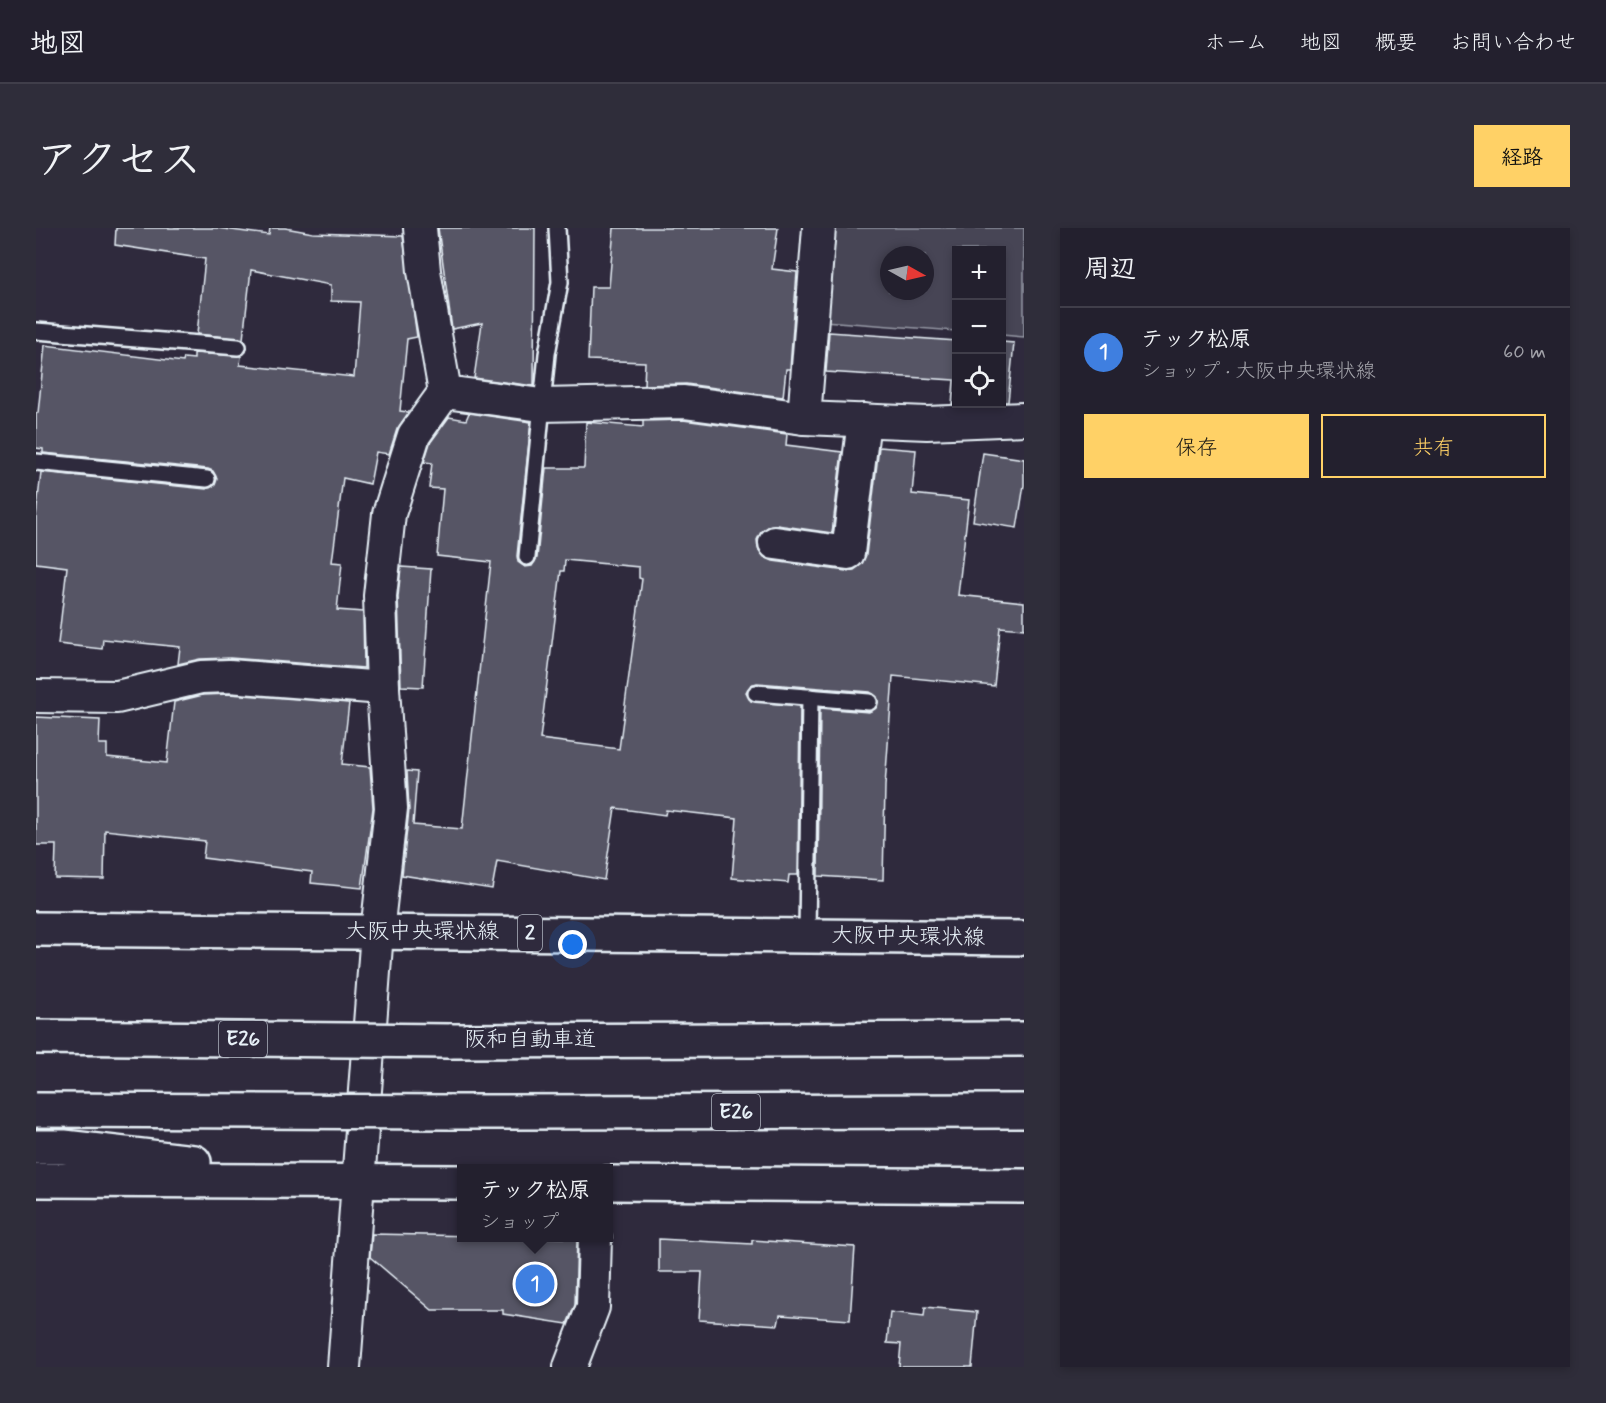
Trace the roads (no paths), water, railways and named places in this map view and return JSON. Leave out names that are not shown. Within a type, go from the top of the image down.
[{"type":"main road","name":"大阪中央環状線","points":[[36,929],[1024,938]]},
{"type":"main road","name":"阪和自動車道","points":[[36,1037],[449,1041],[1024,1039]]},
{"type":"main road","name":"E26","points":[[36,1110],[1024,1111]]},
{"type":"main road","points":[[50,1147],[357,1181]]},
{"type":"main road","points":[[36,1180],[457,1182]]},
{"type":"main road","points":[[613,1183],[1024,1186]]},
{"type":"street","points":[[344,1367],[377,932],[391,808],[382,688],[380,596],[389,514],[414,435],[445,392],[424,271],[420,228]]},
{"type":"street","points":[[804,418],[819,228]]},
{"type":"street","points":[[445,392],[541,405],[684,402],[804,418],[927,423],[1024,419]]},
{"type":"street","points":[[775,543],[848,553],[864,420]]},
{"type":"street","points":[[36,696],[117,697],[201,677],[229,675],[382,688]]},
{"type":"street","points":[[570,1367],[593,1307],[595,1242]]},
{"type":"lane","points":[[527,557],[541,405],[560,282],[557,228]]},
{"type":"lane","points":[[36,331],[238,347]]},
{"type":"lane","points":[[36,462],[207,479]]},
{"type":"lane","points":[[756,693],[869,702]]},
{"type":"lane","points":[[807,936],[810,698]]},
{"type":"place","name":"テック松原","points":[[535,1284]]}]
